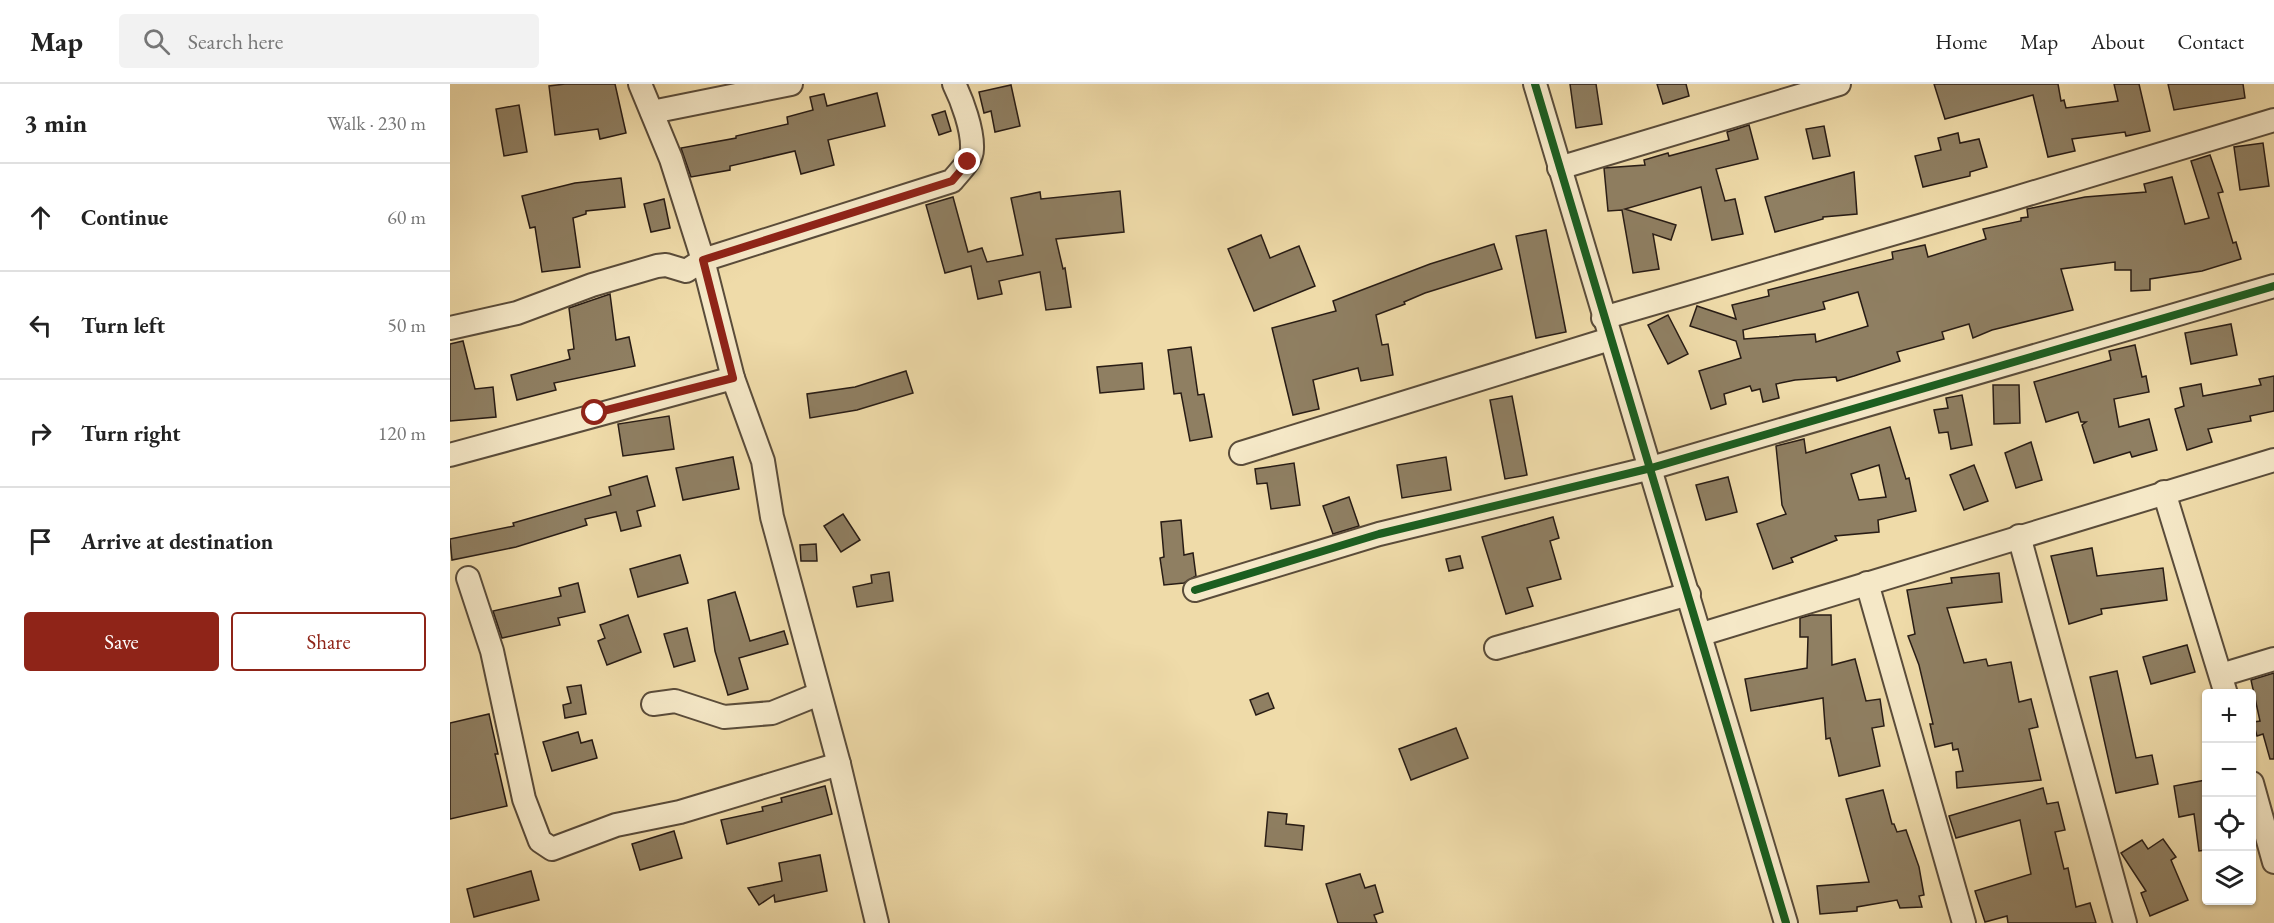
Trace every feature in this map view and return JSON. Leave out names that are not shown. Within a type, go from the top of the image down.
[{"type":"street","points":[[640,84],[671,159],[703,260],[733,378],[763,461],[772,517],[839,764],[877,923]]},
{"type":"street","points":[[652,112],[791,84]]},
{"type":"street","points":[[450,328],[517,313],[592,285],[657,266],[666,265],[686,271],[703,260],[952,181],[968,162],[972,149],[963,103],[954,84]]},
{"type":"street","points":[[1535,84],[1603,318],[1702,634],[1786,923]]},
{"type":"street","points":[[1559,168],[1839,84]]},
{"type":"street","points":[[1603,318],[2274,120]]},
{"type":"street","points":[[1195,590],[1370,537],[1651,468],[2274,286]]},
{"type":"street","points":[[1240,453],[1610,339]]},
{"type":"street","points":[[450,455],[733,378]]},
{"type":"street","points":[[1702,634],[2274,460]]},
{"type":"street","points":[[2164,492],[2223,684],[2274,659]]},
{"type":"street","points":[[2019,536],[2124,923]]},
{"type":"street","points":[[468,578],[492,651],[524,799],[540,841],[552,849],[616,825],[680,812],[839,764]]},
{"type":"street","points":[[1867,583],[1964,923]]},
{"type":"street","points":[[1496,648],[1689,594]]},
{"type":"street","points":[[653,704],[675,701],[724,717],[772,713],[819,694]]},
{"type":"street","points":[[2256,797],[2274,862]]},
{"type":"building","points":[[615,84],[626,133],[600,139],[598,129],[555,135],[549,86]]},
{"type":"building","points":[[1570,84],[1596,84],[1602,124],[1576,128]]},
{"type":"building","points":[[1657,84],[1686,84],[1689,96],[1663,104]]},
{"type":"building","points":[[1934,84],[2058,84],[2061,101],[2064,100],[2066,108],[2118,101],[2114,84],[2139,84],[2150,131],[2126,136],[2125,132],[2072,139],[2075,151],[2048,157],[2033,95],[1945,119]]},
{"type":"building","points":[[2168,84],[2243,84],[2245,98],[2174,110]]},
{"type":"building","points":[[1011,85],[1020,126],[995,132],[991,111],[984,113],[979,92]]},
{"type":"building","points":[[877,93],[885,126],[828,140],[834,165],[801,174],[795,151],[730,166],[730,170],[691,177],[681,148],[736,138],[736,136],[788,124],[787,117],[813,110],[810,97],[824,94],[827,106]]},
{"type":"building","points":[[519,105],[527,152],[504,156],[496,109]]},
{"type":"building","points":[[945,111],[951,131],[939,135],[932,115]]},
{"type":"building","points":[[1749,125],[1758,159],[1716,169],[1725,201],[1735,199],[1743,234],[1712,240],[1701,187],[1625,209],[1676,225],[1671,240],[1653,234],[1659,269],[1633,273],[1622,210],[1608,211],[1604,168],[1645,165],[1644,160],[1668,153],[1669,156],[1729,140],[1727,132]]},
{"type":"building","points":[[1824,126],[1830,156],[1813,159],[1806,129]]},
{"type":"building","points":[[1958,133],[1960,143],[1979,139],[1987,167],[1970,172],[1970,176],[1923,187],[1915,156],[1941,150],[1938,138]]},
{"type":"building","points":[[2263,143],[2269,186],[2240,190],[2234,147]]},
{"type":"building","points":[[2210,155],[2223,192],[2218,193],[2233,243],[2236,242],[2241,259],[2202,271],[2150,279],[2150,290],[2131,291],[2131,270],[2115,270],[2115,262],[2061,269],[2073,310],[1992,330],[1973,338],[1969,324],[1942,332],[1944,339],[1897,352],[1900,361],[1837,381],[1836,377],[1776,384],[1779,398],[1763,402],[1760,389],[1752,391],[1750,386],[1724,394],[1726,404],[1711,409],[1699,371],[1741,358],[1736,341],[1690,326],[1697,306],[1736,319],[1732,305],[1769,296],[1768,290],[1893,259],[1892,252],[1925,245],[1928,257],[1986,239],[1983,229],[2021,221],[2021,218],[2028,217],[2027,209],[2085,197],[2146,192],[2144,184],[2172,177],[2185,224],[2209,218],[2191,161]],"holes":[[[1858,292],[1868,326],[1816,342],[1815,334],[1744,339],[1743,330],[1825,309],[1823,302]]]},
{"type":"building","points":[[1854,172],[1857,214],[1823,217],[1823,219],[1775,232],[1765,197]]},
{"type":"building","points":[[621,178],[625,207],[586,211],[586,214],[573,218],[580,267],[542,272],[535,227],[530,228],[522,196],[575,183]]},
{"type":"building","points":[[1120,191],[1124,232],[1056,239],[1063,269],[1065,268],[1071,307],[1046,310],[1040,272],[999,281],[1002,294],[978,299],[971,266],[945,273],[926,205],[953,197],[968,252],[982,248],[987,262],[1023,255],[1011,198],[1040,192],[1041,199]]},
{"type":"building","points":[[664,199],[670,228],[651,232],[644,204]]},
{"type":"building","points":[[1546,230],[1566,332],[1536,338],[1516,236]]},
{"type":"building","points":[[1261,235],[1270,258],[1299,246],[1315,286],[1254,311],[1228,249]]},
{"type":"building","points":[[1494,244],[1502,269],[1425,293],[1404,302],[1405,304],[1376,315],[1382,345],[1388,344],[1393,375],[1361,381],[1358,368],[1313,380],[1319,409],[1293,415],[1272,328],[1336,311],[1333,301],[1430,264]]},
{"type":"building","points":[[610,294],[616,340],[629,337],[635,366],[554,383],[556,390],[517,400],[511,375],[570,359],[568,350],[574,349],[569,308]]},
{"type":"building","points":[[1668,315],[1688,354],[1668,364],[1648,325]]},
{"type":"building","points":[[2231,324],[2237,355],[2191,364],[2185,333]]},
{"type":"building","points":[[463,341],[475,389],[493,387],[496,417],[450,421],[450,344]]},
{"type":"building","points":[[2135,345],[2142,377],[2146,376],[2149,392],[2114,399],[2119,427],[2149,419],[2157,450],[2132,457],[2130,452],[2094,463],[2082,425],[2086,422],[2081,422],[2078,412],[2046,422],[2034,382],[2111,360],[2109,351]]},
{"type":"building","points":[[1191,347],[1198,395],[1204,394],[1212,437],[1190,441],[1181,393],[1174,394],[1168,350]]},
{"type":"building","points":[[1142,363],[1144,389],[1100,393],[1097,367]]},
{"type":"building","points":[[906,371],[913,393],[857,410],[810,418],[807,394],[855,387]]},
{"type":"building","points":[[2274,376],[2274,411],[2250,416],[2251,421],[2208,429],[2212,442],[2187,450],[2175,409],[2184,406],[2180,388],[2201,384],[2203,396],[2261,385],[2259,379]]},
{"type":"building","points":[[1993,385],[2019,385],[2020,423],[1994,424]]},
{"type":"building","points":[[1962,395],[1972,445],[1951,449],[1948,432],[1939,433],[1934,410],[1948,408],[1946,398]]},
{"type":"building","points":[[1512,396],[1527,475],[1505,479],[1490,400]]},
{"type":"building","points":[[669,416],[674,449],[623,456],[618,424]]},
{"type":"building","points":[[1890,427],[1906,479],[1909,478],[1916,511],[1878,520],[1879,532],[1835,536],[1837,540],[1791,558],[1793,562],[1773,569],[1757,524],[1786,514],[1782,505],[1776,446],[1804,439],[1806,453]],"holes":[[[1879,465],[1886,497],[1859,500],[1851,474]]]},
{"type":"building","points":[[2031,442],[2042,480],[2016,488],[2005,453]]},
{"type":"building","points":[[733,457],[739,489],[683,500],[676,468]]},
{"type":"building","points":[[1446,457],[1451,490],[1402,498],[1397,465]]},
{"type":"building","points":[[1294,463],[1300,505],[1271,509],[1267,483],[1257,484],[1255,469]]},
{"type":"building","points":[[1974,465],[1988,501],[1964,510],[1950,475]]},
{"type":"building","points":[[647,476],[655,506],[637,511],[641,526],[621,531],[616,512],[585,519],[587,525],[516,547],[452,560],[450,539],[514,526],[513,523],[611,495],[609,487]]},
{"type":"building","points":[[1728,477],[1737,512],[1706,520],[1696,485]]},
{"type":"building","points":[[1349,497],[1359,526],[1333,534],[1323,506]]},
{"type":"building","points":[[843,514],[860,540],[841,552],[824,526]]},
{"type":"building","points":[[1553,517],[1559,538],[1550,541],[1561,579],[1527,588],[1533,606],[1506,614],[1482,537]]},
{"type":"building","points":[[1181,520],[1184,555],[1193,553],[1196,576],[1184,583],[1164,585],[1160,558],[1164,557],[1161,522]]},
{"type":"building","points":[[816,544],[817,561],[801,561],[800,545]]},
{"type":"building","points":[[2092,548],[2097,576],[2163,568],[2167,600],[2101,609],[2102,614],[2069,624],[2051,556]]},
{"type":"building","points":[[680,555],[688,583],[638,597],[630,569]]},
{"type":"building","points":[[1460,556],[1463,568],[1449,571],[1446,559]]},
{"type":"building","points":[[889,572],[893,601],[857,607],[853,587],[872,583],[871,575]]},
{"type":"building","points":[[1999,573],[2002,602],[1947,608],[1964,663],[1986,659],[1988,666],[2011,662],[2019,702],[2031,699],[2038,727],[2029,729],[2041,780],[1957,788],[1956,772],[1963,771],[1958,749],[1953,750],[1952,743],[1935,747],[1930,724],[1933,724],[1919,665],[1908,636],[1915,634],[1907,590],[1952,583],[1951,578]]},
{"type":"building","points":[[578,583],[585,612],[558,618],[560,625],[502,638],[493,611],[561,596],[559,588]]},
{"type":"building","points":[[735,592],[750,641],[784,631],[788,644],[739,658],[748,689],[728,695],[715,651],[708,600]]},
{"type":"building","points":[[628,615],[641,652],[607,665],[598,641],[605,638],[600,625]]},
{"type":"building","points":[[1811,615],[1831,615],[1832,665],[1855,659],[1866,701],[1880,699],[1884,726],[1872,728],[1880,766],[1839,776],[1830,738],[1826,739],[1823,698],[1751,711],[1745,679],[1807,668],[1808,637],[1800,637],[1800,618]]},
{"type":"building","points":[[687,628],[695,661],[674,667],[664,634]]},
{"type":"building","points":[[2187,645],[2195,672],[2151,684],[2143,657]]},
{"type":"building","points":[[2117,671],[2136,758],[2152,755],[2158,784],[2116,793],[2090,677]]},
{"type":"building","points":[[2274,673],[2274,759],[2270,759],[2263,734],[2257,736],[2256,722],[2260,721],[2256,689],[2253,689],[2251,680]]},
{"type":"building","points":[[581,685],[586,714],[565,718],[563,705],[571,703],[567,687]]},
{"type":"building","points":[[1268,693],[1274,708],[1256,715],[1250,700]]},
{"type":"building","points":[[489,714],[507,806],[450,819],[450,723]]},
{"type":"building","points":[[1456,728],[1468,758],[1411,780],[1399,749]]},
{"type":"building","points":[[578,732],[581,743],[592,740],[597,758],[552,771],[543,742]]},
{"type":"building","points":[[2202,781],[2202,851],[2199,851],[2194,814],[2179,817],[2174,786]]},
{"type":"building","points":[[825,786],[832,814],[727,844],[721,820],[763,811],[762,807],[782,802],[781,798]]},
{"type":"building","points":[[2043,788],[2047,804],[2058,802],[2065,830],[2055,832],[2064,869],[2068,868],[2076,907],[2090,903],[2096,923],[2008,923],[2007,916],[1985,922],[1975,891],[2031,874],[2020,820],[1956,838],[1949,816]]},
{"type":"building","points":[[1883,790],[1892,824],[1897,832],[1906,830],[1919,867],[1924,895],[1919,896],[1922,907],[1900,908],[1897,900],[1857,907],[1857,911],[1820,914],[1817,886],[1869,882],[1846,799]]},
{"type":"building","points":[[1268,812],[1287,814],[1286,824],[1304,826],[1302,850],[1265,846]]},
{"type":"building","points":[[674,831],[682,858],[640,870],[632,844]]},
{"type":"building","points":[[2163,839],[2176,857],[2171,860],[2188,900],[2150,916],[2141,893],[2146,891],[2121,853],[2142,840],[2148,849]]},
{"type":"building","points":[[820,855],[827,891],[775,902],[774,895],[759,905],[748,888],[782,881],[779,863]]},
{"type":"building","points":[[531,871],[539,900],[474,917],[467,889]]},
{"type":"building","points":[[1360,874],[1365,888],[1375,885],[1383,912],[1374,915],[1377,923],[1338,923],[1326,884]]},
{"type":"cycle path","points":[[1535,84],[1786,923]]},
{"type":"cycle path","points":[[1195,590],[1379,534],[1651,468],[2274,286]]},
{"type":"route","points":[[595,413],[733,378],[730,358],[703,260],[952,181],[968,162]]}]
